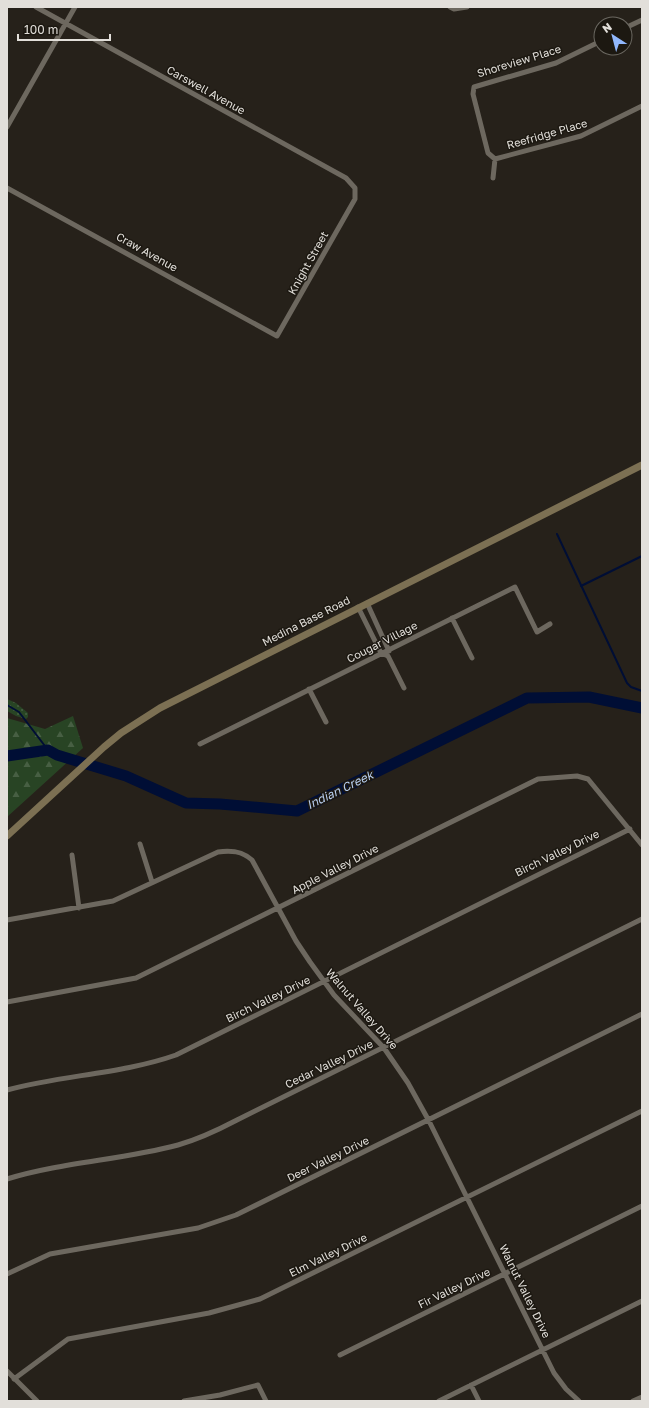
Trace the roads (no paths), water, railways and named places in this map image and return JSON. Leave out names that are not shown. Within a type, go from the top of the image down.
[{"type":"street","name":"Carswell Avenue","points":[[36,7],[346,178],[355,188],[355,199]]},
{"type":"street","points":[[7,127],[75,7]]},
{"type":"street","points":[[450,7],[454,9],[467,7]]},
{"type":"street","name":"Shoreview Place","points":[[480,119],[473,94],[476,85],[556,63],[593,45]]},
{"type":"street","name":"Reefridge Place","points":[[480,119],[488,153],[495,158],[581,136],[642,106]]},
{"type":"street","points":[[493,178],[495,158]]},
{"type":"street","name":"Craw Avenue","points":[[7,188],[277,336]]},
{"type":"street","name":"Knight Street","points":[[277,336],[355,199]]},
{"type":"street","name":"Medina Base Road","points":[[7,836],[121,733],[160,708],[642,465]]},
{"type":"street","name":"Cougar Village","points":[[200,744],[514,586],[537,632],[550,624]]},
{"type":"street","points":[[367,603],[389,649],[388,656],[404,688]]},
{"type":"street","points":[[358,607],[381,653],[388,656]]},
{"type":"street","points":[[452,618],[472,658]]},
{"type":"street","points":[[310,689],[326,722]]},
{"type":"street","name":"Apple Valley Drive","points":[[7,1002],[136,978],[538,780],[573,776],[588,779],[642,845]]},
{"type":"street","name":"Birch Valley Drive","points":[[7,1090],[28,1084],[146,1064],[168,1058],[630,829]]},
{"type":"street","points":[[140,844],[152,882]]},
{"type":"street","name":"Walnut Valley Drive","points":[[7,920],[113,901],[207,856],[227,850],[246,854],[252,860],[296,941],[324,982],[384,1048],[408,1083],[429,1121],[559,1381],[579,1401]]},
{"type":"street","points":[[72,854],[79,908]]},
{"type":"street","name":"Cedar Valley Drive","points":[[7,1179],[30,1172],[156,1149],[192,1140],[230,1124],[384,1048],[396,1040],[642,919]]},
{"type":"street","name":"Deer Valley Drive","points":[[7,1274],[50,1254],[198,1228],[236,1215],[429,1121],[642,1014]]},
{"type":"street","name":"Elm Valley Drive","points":[[14,1379],[68,1339],[209,1313],[260,1299],[468,1198],[642,1111]]},
{"type":"street","name":"Fir Valley Drive","points":[[340,1355],[642,1206]]},
{"type":"street","points":[[439,1401],[642,1301]]},
{"type":"street","points":[[7,1371],[37,1401]]},
{"type":"street","points":[[184,1401],[220,1395],[258,1385],[266,1401]]},
{"type":"street","points":[[471,1385],[479,1401]]},
{"type":"street","points":[[633,1401],[642,1397]]},
{"type":"waterway","points":[[557,534],[627,683],[631,687],[642,691]]},
{"type":"waterway","points":[[581,586],[642,556]]},
{"type":"waterway","name":"Indian Creek","points":[[7,756],[48,750],[57,755],[126,776],[186,803],[220,804],[297,811],[527,698],[589,697],[642,708]]},
{"type":"waterway","points":[[7,705],[19,712],[48,750]]}]
